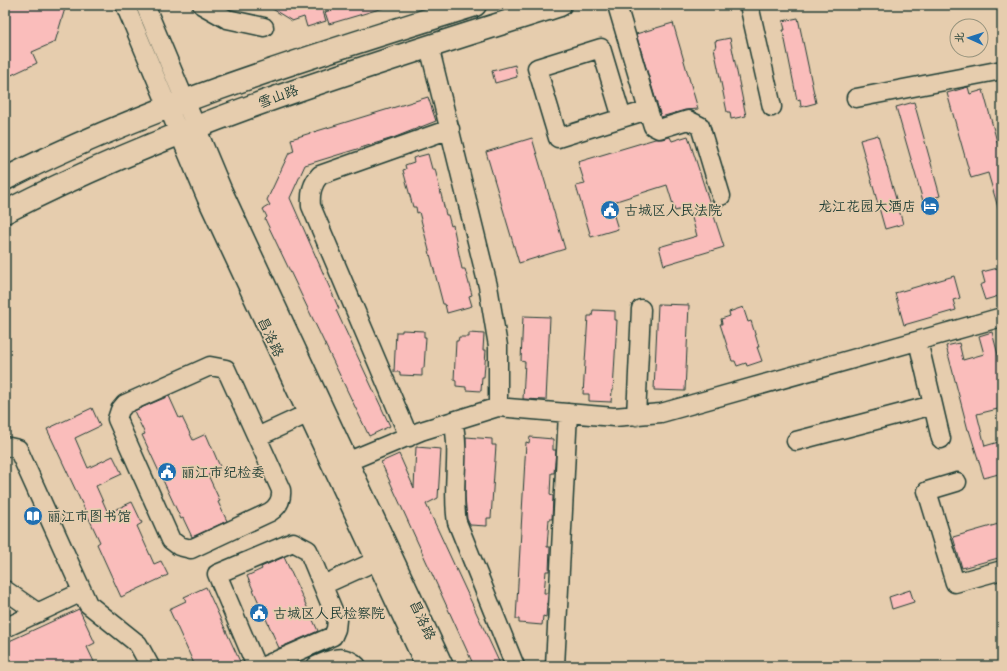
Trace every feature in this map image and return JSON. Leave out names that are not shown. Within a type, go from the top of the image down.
[{"type":"main road","name":"雪山路","points":[[5,180],[79,144],[132,121],[177,104],[277,69],[475,5]]},
{"type":"main road","name":"雪山路","points":[[5,212],[91,170],[187,129],[292,90],[560,5]]},
{"type":"street","name":"昌洛路","points":[[125,5],[177,104]]},
{"type":"street","name":"昌洛路","points":[[145,5],[177,104],[187,129],[206,197],[425,666]]},
{"type":"street","points":[[202,5],[227,19],[245,24],[264,26]]},
{"type":"street","points":[[617,5],[653,126],[659,129],[688,120],[700,126],[721,196]]},
{"type":"street","points":[[749,5],[772,107]]},
{"type":"street","points":[[429,46],[494,316],[499,376],[498,407]]},
{"type":"street","points":[[622,118],[601,48],[537,68],[558,138],[648,110]]},
{"type":"street","points":[[856,98],[1002,70]]},
{"type":"street","name":"昌洛路","points":[[187,129],[222,189],[444,666]]},
{"type":"street","points":[[409,437],[311,206],[310,198],[313,184],[320,175],[450,129]]},
{"type":"street","points":[[636,416],[641,309]]},
{"type":"street","points":[[349,461],[453,421],[498,407],[594,416],[636,416],[661,413],[1002,317]]},
{"type":"street","points":[[918,341],[941,440]]},
{"type":"street","points":[[216,366],[226,369],[256,434],[281,490],[282,495],[278,505],[270,512],[191,549],[185,548],[171,540],[117,419],[120,410],[125,404],[204,368],[216,366]]},
{"type":"street","points":[[796,441],[933,405]]},
{"type":"street","points":[[256,434],[306,411]]},
{"type":"street","points":[[555,666],[568,413]]},
{"type":"street","points":[[453,421],[457,438],[455,509],[457,522],[515,666]]},
{"type":"street","points":[[5,446],[18,449],[88,604],[138,644],[150,666]]},
{"type":"street","points":[[957,482],[927,491],[955,583],[1002,570]]},
{"type":"street","points":[[256,666],[217,574],[293,542],[308,550],[337,620],[336,630],[333,636],[264,666]]},
{"type":"street","points":[[323,585],[376,561]]},
{"type":"street","points":[[5,590],[38,613]]},
{"type":"street","points":[[5,628],[82,592]]},
{"type":"street","points":[[316,666],[333,658],[348,659],[357,666]]},
{"type":"building","points":[[5,5],[66,5],[55,42],[32,52],[37,63],[5,78]]},
{"type":"building","points":[[266,5],[296,5],[298,7],[321,5],[326,21],[307,27],[304,17],[292,21]]},
{"type":"building","points":[[347,5],[382,5],[383,8],[329,24],[325,12]]},
{"type":"building","points":[[798,18],[816,103],[801,107],[800,99],[797,100],[783,30],[785,30],[783,21]]},
{"type":"building","points":[[673,23],[698,109],[685,110],[661,117],[636,34]]},
{"type":"building","points":[[730,38],[746,116],[731,119],[730,112],[727,112],[714,48],[716,48],[715,41]]},
{"type":"building","points":[[515,65],[517,77],[495,83],[492,71]]},
{"type":"building","points":[[968,87],[970,94],[983,90],[1002,160],[1002,210],[999,211],[988,173],[971,178],[947,93]]},
{"type":"building","points":[[428,97],[436,121],[393,138],[305,165],[290,198],[339,309],[336,310],[390,426],[369,436],[265,219],[267,217],[263,209],[270,205],[267,200],[289,153],[294,151],[291,139]]},
{"type":"building","points":[[914,102],[940,196],[923,201],[896,107]]},
{"type":"building","points":[[878,135],[903,224],[885,229],[860,140]]},
{"type":"building","points":[[688,136],[724,247],[664,265],[659,247],[697,236],[689,207],[675,211],[667,185],[610,203],[618,229],[591,237],[576,186],[585,184],[578,162],[655,139],[670,137],[672,141]]},
{"type":"building","points":[[532,138],[565,249],[519,263],[486,152]]},
{"type":"building","points":[[428,154],[432,169],[435,169],[446,215],[448,215],[451,226],[453,225],[462,269],[465,269],[472,295],[469,296],[472,306],[447,313],[445,304],[443,304],[419,212],[417,213],[416,207],[413,207],[403,170],[406,169],[405,165],[414,162],[413,158]]},
{"type":"building","points":[[1002,267],[1002,295],[985,300],[980,285],[985,283],[982,272]]},
{"type":"building","points":[[954,276],[960,298],[953,300],[956,310],[904,325],[895,293]]},
{"type":"building","points":[[658,304],[689,305],[685,391],[654,390]]},
{"type":"building","points":[[743,307],[748,322],[751,321],[762,361],[747,366],[746,363],[737,366],[735,361],[732,361],[720,324],[722,324],[721,319],[730,316],[729,312]]},
{"type":"building","points":[[593,310],[615,311],[615,320],[617,320],[611,402],[589,401],[589,394],[583,394],[588,316],[592,316]]},
{"type":"building","points":[[523,316],[550,317],[546,400],[523,399],[525,362],[521,361]]},
{"type":"building","points":[[402,330],[424,331],[424,337],[426,337],[422,376],[400,375],[400,372],[394,372],[396,332],[402,332]]},
{"type":"building","points":[[992,332],[1002,370],[1002,408],[977,414],[985,446],[1002,441],[1002,473],[984,478],[968,430],[946,346],[959,343],[963,360],[984,354],[979,336]]},
{"type":"building","points":[[469,333],[484,334],[483,350],[486,350],[484,377],[482,377],[481,391],[466,390],[466,387],[456,386],[456,381],[454,380],[456,341],[458,341],[459,337],[469,337]]},
{"type":"building","points":[[169,396],[179,418],[182,417],[193,440],[206,434],[221,469],[208,475],[227,521],[192,537],[183,518],[181,519],[142,435],[145,434],[134,411]]},
{"type":"building","points":[[92,408],[100,426],[75,438],[88,468],[113,456],[122,474],[96,486],[108,513],[132,502],[142,523],[137,526],[154,564],[161,561],[168,575],[121,597],[97,544],[100,542],[47,429]]},
{"type":"building","points":[[466,437],[492,439],[492,445],[496,445],[491,518],[487,518],[487,526],[470,525],[467,519],[465,496]]},
{"type":"building","points":[[530,437],[553,439],[553,450],[556,450],[554,473],[551,473],[550,495],[553,496],[552,519],[549,519],[547,547],[550,547],[549,571],[546,571],[544,593],[548,593],[546,617],[543,616],[542,625],[519,623],[519,619],[516,619],[526,442],[529,443]]},
{"type":"building","points":[[416,447],[441,449],[438,498],[426,504],[501,666],[474,666],[381,462],[399,454],[414,488]]},
{"type":"building","points":[[1002,523],[1002,557],[962,568],[953,537]]},
{"type":"building","points":[[284,557],[318,631],[279,648],[247,576],[262,569],[261,567]]},
{"type":"building","points":[[206,587],[242,666],[195,666],[169,609],[186,601],[184,597]]},
{"type":"building","points":[[910,590],[914,602],[892,609],[889,597]]},
{"type":"building","points":[[79,609],[95,643],[87,647],[96,666],[5,666],[5,643]]},
{"type":"place","name":"龙江花园大酒店","points":[[930,206]]},
{"type":"place","name":"古城区人民法院","points":[[610,210]]},
{"type":"place","name":"丽江市纪检委","points":[[167,472]]},
{"type":"place","name":"丽江市图书馆","points":[[33,516]]},
{"type":"place","name":"古城区人民检察院","points":[[259,613]]}]
